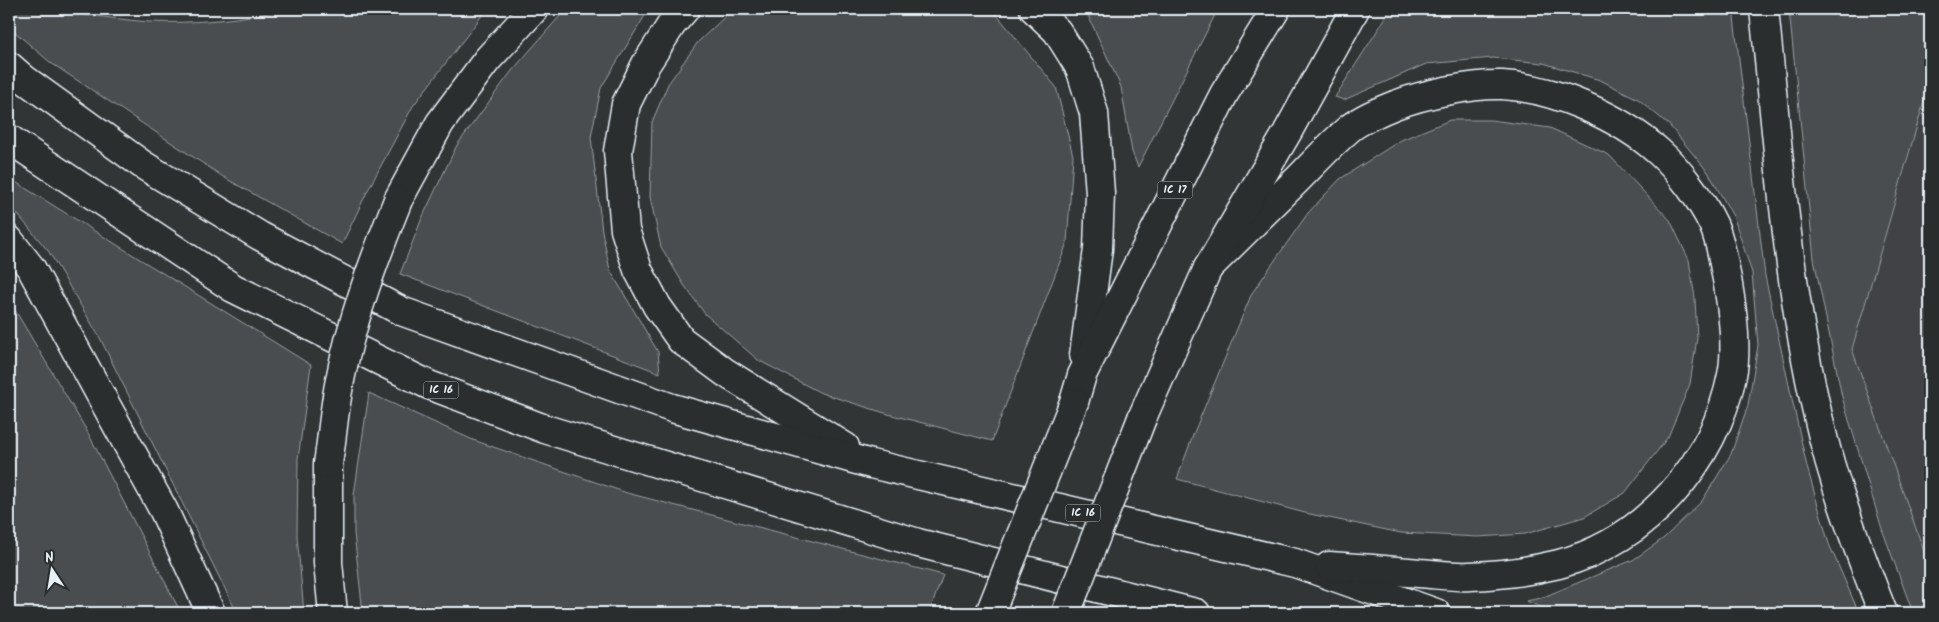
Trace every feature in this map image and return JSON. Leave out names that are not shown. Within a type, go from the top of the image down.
[{"type":"highway","points":[[333,613],[328,563],[328,464],[339,385],[354,323],[372,264],[398,200],[440,123],[487,60],[534,9]]},
{"type":"highway","points":[[685,9],[672,24],[646,64],[626,104],[618,151],[625,230],[638,270],[656,306],[681,340],[726,374],[872,464]]},
{"type":"highway","points":[[1034,9],[1057,31],[1080,68],[1094,113],[1100,193],[1098,249],[1082,375]]},
{"type":"highway","name":"IC 17","points":[[990,613],[1074,402],[1082,375],[1224,94],[1276,9]]},
{"type":"highway","points":[[1066,613],[1142,418],[1208,268],[1287,133],[1355,9]]},
{"type":"highway","points":[[1764,9],[1784,212],[1805,352],[1818,418],[1840,496],[1883,613]]},
{"type":"highway","name":"IC 16","points":[[9,66],[24,79],[143,165],[260,236],[401,310],[672,408],[872,464],[1295,563],[1436,613]]},
{"type":"highway","points":[[1208,268],[1352,126],[1396,104],[1453,90],[1501,85],[1541,91],[1605,116],[1659,152],[1692,190],[1712,224],[1720,244],[1730,296],[1733,339],[1733,373],[1721,413],[1706,446],[1680,484],[1650,514],[1623,535],[1593,551],[1561,563],[1513,573],[1467,576],[1295,563]]},
{"type":"highway","name":"IC 16","points":[[9,139],[233,288],[429,385],[545,429],[918,543],[1196,613]]},
{"type":"highway","points":[[9,240],[31,268],[164,511],[211,613]]},
{"type":"shaded area","points":[[9,9],[44,10],[149,22],[165,22],[236,18],[286,9],[487,9],[413,106],[368,190],[342,244],[225,178],[51,63],[9,27]]},
{"type":"shaded area","points":[[566,9],[649,9],[601,88],[591,137],[602,231],[610,270],[658,352],[660,373],[400,274],[422,218],[457,145],[511,72]]},
{"type":"shaded area","points":[[733,9],[988,9],[997,15],[1056,87],[1073,156],[1067,243],[992,441],[888,414],[821,393],[758,360],[705,314],[684,285],[661,247],[650,197],[652,122],[668,84],[698,42]]},
{"type":"shaded area","points":[[1085,9],[1218,9],[1138,167],[1132,152],[1121,87]]},
{"type":"shaded area","points":[[1391,9],[1733,9],[1765,276],[1807,467],[1829,544],[1859,613],[1556,613],[1526,601],[1541,598],[1633,560],[1664,538],[1702,501],[1731,454],[1748,405],[1758,345],[1752,273],[1734,218],[1708,172],[1669,125],[1638,99],[1600,80],[1543,63],[1493,58],[1426,64],[1344,100],[1335,97]]},
{"type":"shaded area","points":[[1789,9],[1930,9],[1930,81],[1852,349],[1930,568],[1930,613],[1913,613],[1882,529],[1842,397],[1814,259]]},
{"type":"shaded area","points":[[1930,81],[1930,568],[1852,349]]},
{"type":"shaded area","points":[[1450,120],[1491,120],[1550,128],[1609,155],[1670,220],[1689,260],[1695,298],[1697,338],[1690,384],[1668,437],[1625,493],[1584,517],[1525,534],[1478,537],[1401,533],[1305,513],[1177,479],[1195,430],[1252,293],[1308,213],[1340,179],[1401,140]]},
{"type":"shaded area","points":[[9,178],[311,365],[298,459],[297,535],[304,613],[237,613],[100,338],[49,252],[9,204]]},
{"type":"shaded area","points":[[9,300],[87,431],[181,613],[9,613]]},
{"type":"shaded area","points":[[369,393],[473,440],[627,493],[943,575],[929,613],[363,613],[354,533],[354,495]]}]
